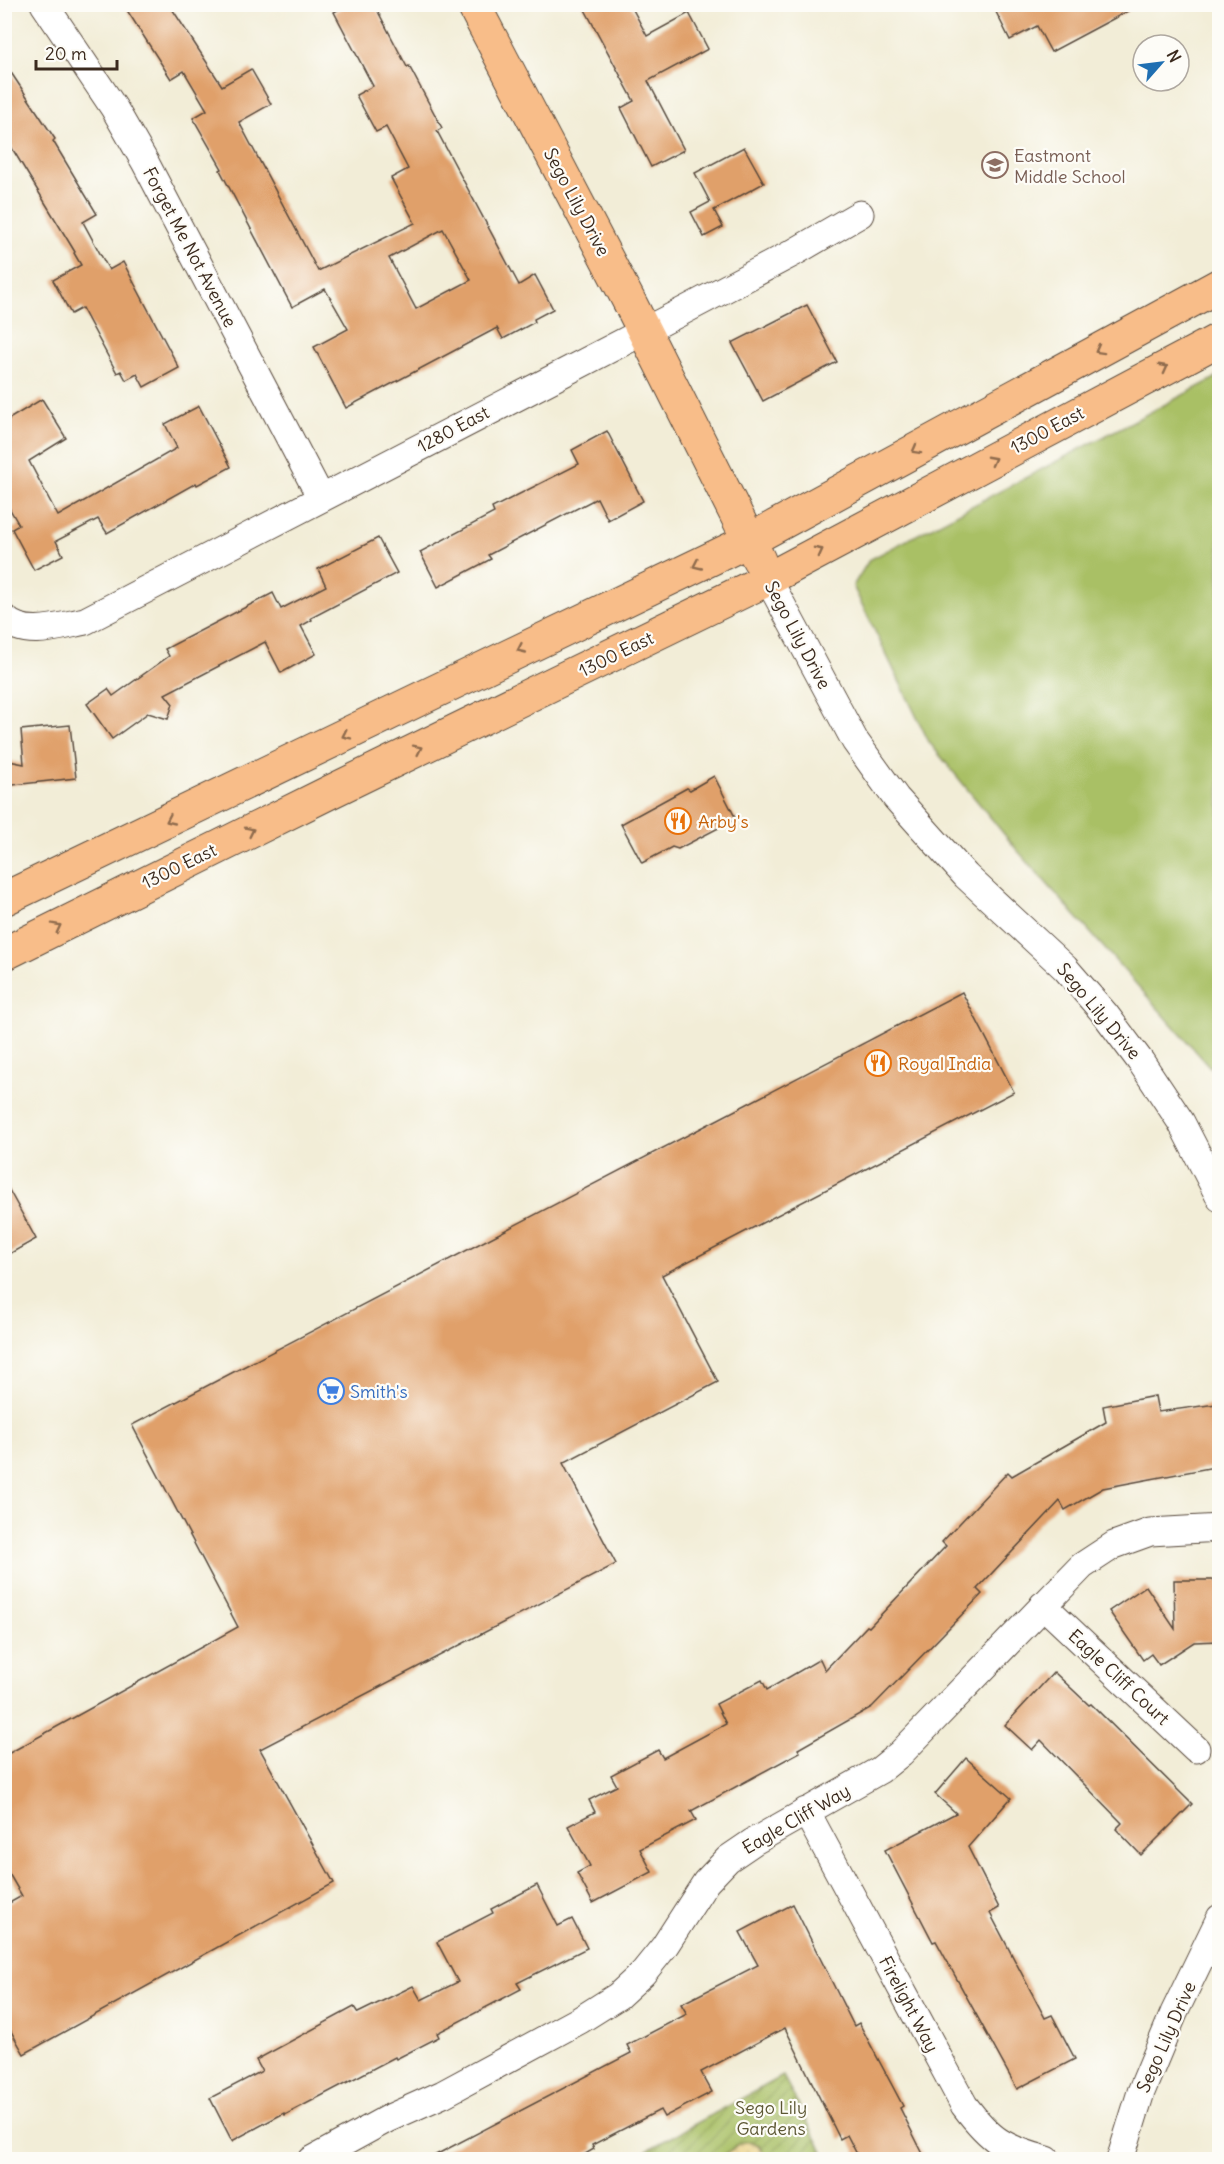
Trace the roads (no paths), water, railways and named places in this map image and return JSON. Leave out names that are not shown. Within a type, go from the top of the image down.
[{"type":"main road","name":"Sego Lily Drive","points":[[473,4],[644,331],[768,579]]},
{"type":"main road","points":[[4,899],[750,540],[1220,285]]},
{"type":"main road","name":"1300 East","points":[[4,954],[768,579],[1220,339]]},
{"type":"main road","points":[[328,793],[333,776],[340,764],[413,728],[438,709],[460,679]]},
{"type":"street","name":"Forget Me Not Avenue","points":[[44,4],[114,108],[146,162],[321,498]]},
{"type":"street","name":"1280 East","points":[[4,618],[11,624],[40,631],[85,621],[793,253],[860,214]]},
{"type":"street","name":"Sego Lily Drive","points":[[768,579],[855,741],[896,798],[966,876],[1065,968],[1105,1014],[1141,1062],[1181,1122],[1220,1198]]},
{"type":"street","name":"Eagle Cliff Way","points":[[312,2160],[387,2119],[443,2094],[580,2020],[618,1996],[643,1973],[664,1947],[706,1882],[728,1859],[753,1842],[880,1770],[901,1753],[1082,1566],[1114,1545],[1150,1532],[1220,1528]]},
{"type":"street","name":"Eagle Cliff Court","points":[[1043,1605],[1196,1749]]},
{"type":"street","name":"Firelight Way","points":[[806,1811],[964,2105],[982,2129],[1002,2145],[1047,2160]]},
{"type":"street","name":"Sego Lily Drive","points":[[1120,2160],[1141,2092],[1174,2013],[1220,1917]]},
{"type":"place","name":"Eastmont Middle School","points":[[995,165]]},
{"type":"place","name":"Arby's","points":[[678,821]]},
{"type":"place","name":"Royal India","points":[[878,1063]]},
{"type":"place","name":"Smith's","points":[[331,1391]]},
{"type":"park label","name":"Sego Lily Gardens","points":[[771,2117]]}]
